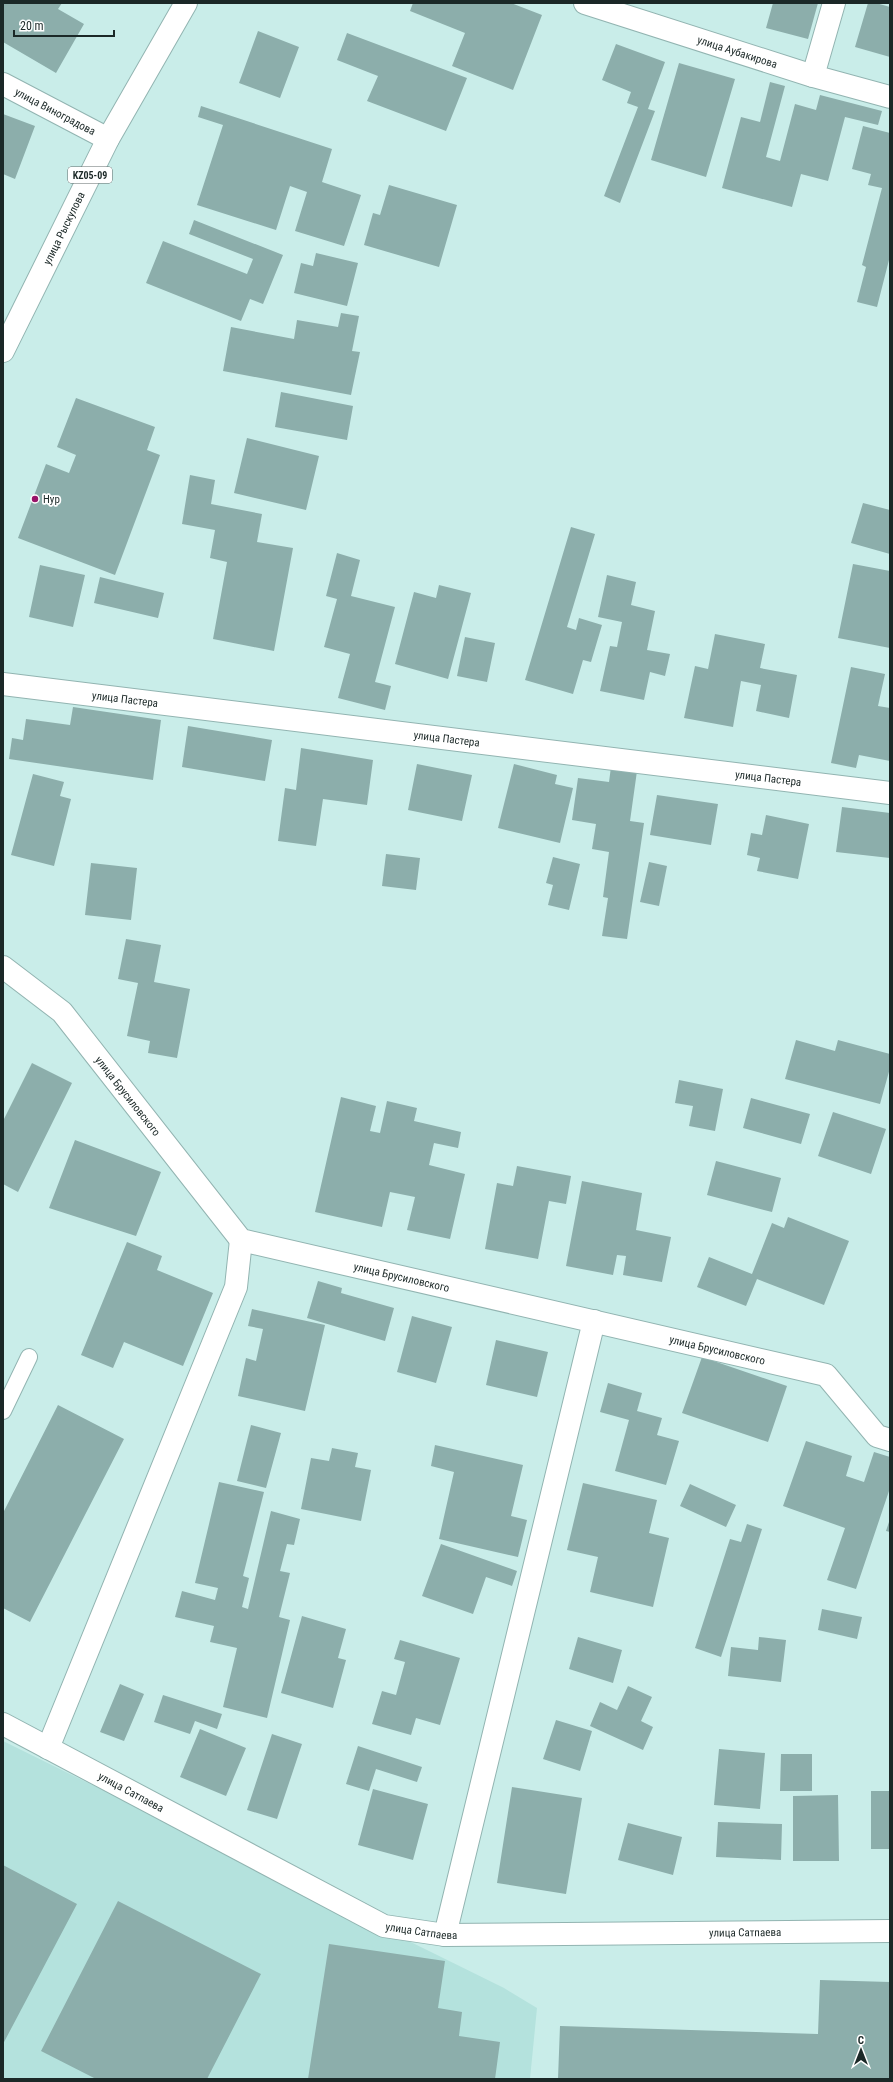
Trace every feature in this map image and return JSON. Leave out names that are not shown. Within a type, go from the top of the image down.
[{"type":"street","name":"улица Рыскулова","points":[[3,352],[108,139],[186,3]]},
{"type":"street","name":"улица Аубакирова","points":[[585,3],[813,76],[890,97]]},
{"type":"street","points":[[813,76],[834,3]]},
{"type":"street","name":"улица Виноградова","points":[[3,84],[108,139]]},
{"type":"street","name":"улица Пастера","points":[[3,684],[890,793]]},
{"type":"street","name":"улица Брусиловского","points":[[3,967],[62,1012],[241,1240],[826,1375],[877,1436],[890,1440]]},
{"type":"street","points":[[48,1748],[236,1287],[241,1240]]},
{"type":"street","points":[[445,1935],[594,1321]]},
{"type":"street","name":"улица Сатпаева","points":[[3,1724],[384,1926],[445,1935],[890,1931]]},
{"type":"lane","points":[[3,1411],[30,1357]]},
{"type":"shaded area","points":[[3,1741],[504,1988],[537,2008],[530,2079],[3,2079]]},
{"type":"building","points":[[3,3],[62,3],[58,9],[84,24],[56,73],[3,42]]},
{"type":"building","points":[[413,3],[511,3],[542,15],[513,90],[452,66],[465,33],[410,11]]},
{"type":"building","points":[[773,3],[818,3],[808,39],[766,28]]},
{"type":"building","points":[[868,3],[876,3],[890,7],[890,57],[855,47]]},
{"type":"building","points":[[258,31],[299,47],[280,98],[239,83]]},
{"type":"building","points":[[347,33],[467,78],[446,131],[367,101],[378,76],[337,60]]},
{"type":"building","points":[[616,44],[665,62],[648,109],[655,111],[620,203],[604,196],[638,107],[627,103],[631,92],[602,80]]},
{"type":"building","points":[[679,63],[735,79],[706,177],[651,160]]},
{"type":"building","points":[[770,82],[785,86],[766,157],[780,161],[795,104],[816,110],[820,95],[882,111],[878,125],[845,117],[828,181],[801,174],[792,207],[722,188],[741,117],[760,122]]},
{"type":"building","points":[[201,106],[332,149],[322,182],[361,195],[344,246],[295,231],[307,192],[290,186],[276,230],[197,205],[223,125],[198,117]]},
{"type":"building","points":[[3,114],[35,126],[15,179],[3,174]]},
{"type":"building","points":[[863,126],[890,133],[890,256],[877,307],[857,302],[866,267],[862,265],[882,188],[868,185],[871,174],[852,169]]},
{"type":"building","points":[[389,185],[457,205],[439,267],[364,245],[373,213],[380,215]]},
{"type":"building","points":[[194,220],[283,255],[263,304],[250,299],[241,321],[146,283],[163,241],[247,274],[253,259],[189,234]]},
{"type":"building","points":[[316,253],[358,263],[347,306],[294,293],[301,263],[313,266]]},
{"type":"building","points":[[341,313],[359,316],[352,351],[360,352],[351,395],[223,371],[231,327],[294,339],[297,320],[338,327]]},
{"type":"building","points":[[281,392],[353,406],[347,440],[275,427]]},
{"type":"building","points":[[76,398],[155,427],[147,450],[160,455],[115,575],[18,538],[46,464],[69,473],[76,455],[57,447]]},
{"type":"building","points":[[247,438],[319,456],[306,510],[234,493]]},
{"type":"building","points":[[190,475],[215,480],[211,504],[262,514],[257,542],[293,548],[274,651],[213,639],[227,562],[210,558],[215,530],[182,524]]},
{"type":"building","points":[[863,503],[890,510],[890,554],[851,543]]},
{"type":"building","points":[[571,527],[595,534],[567,627],[576,630],[579,618],[602,625],[591,662],[583,660],[573,694],[525,680]]},
{"type":"building","points":[[337,553],[360,560],[351,596],[395,607],[375,682],[391,686],[385,710],[338,698],[350,654],[324,647],[337,599],[326,596]]},
{"type":"building","points":[[853,564],[890,571],[890,648],[838,638]]},
{"type":"building","points":[[40,565],[85,575],[73,627],[29,617]]},
{"type":"building","points":[[607,575],[636,582],[631,605],[655,611],[647,650],[670,654],[665,676],[650,672],[644,700],[600,691],[610,646],[617,647],[622,622],[598,617]]},
{"type":"building","points":[[100,577],[164,593],[158,618],[94,603]]},
{"type":"building","points":[[439,585],[471,593],[448,679],[395,664],[414,592],[436,598]]},
{"type":"building","points":[[715,634],[765,644],[760,668],[797,675],[789,718],[756,711],[761,685],[741,681],[733,727],[684,718],[695,666],[708,669]]},
{"type":"building","points":[[465,637],[495,643],[487,682],[457,676]]},
{"type":"building","points":[[851,667],[885,674],[878,706],[890,708],[890,761],[859,755],[856,768],[831,763]]},
{"type":"building","points":[[73,707],[161,720],[153,780],[9,759],[12,738],[23,740],[26,719],[70,725]]},
{"type":"building","points":[[188,726],[272,740],[265,781],[182,767]]},
{"type":"building","points":[[301,748],[373,760],[367,805],[323,799],[316,846],[278,841],[285,788],[296,790]]},
{"type":"building","points":[[417,764],[472,775],[462,821],[408,810]]},
{"type":"building","points":[[514,764],[557,775],[555,784],[573,788],[560,843],[498,828]]},
{"type":"building","points":[[611,767],[637,771],[630,821],[644,823],[627,939],[602,936],[608,898],[603,897],[609,852],[592,849],[596,824],[572,820],[578,778],[609,782]]},
{"type":"building","points":[[33,774],[64,782],[60,796],[71,799],[54,866],[11,855]]},
{"type":"building","points":[[657,795],[718,804],[711,845],[650,835]]},
{"type":"building","points":[[842,807],[890,813],[890,858],[836,852]]},
{"type":"building","points":[[766,815],[809,824],[798,879],[757,871],[760,858],[747,855],[751,833],[762,835]]},
{"type":"building","points":[[386,854],[420,858],[416,890],[382,886]]},
{"type":"building","points":[[553,857],[580,864],[569,910],[548,905],[553,885],[546,883]]},
{"type":"building","points":[[649,862],[667,866],[659,906],[640,902]]},
{"type":"building","points":[[91,863],[137,868],[131,920],[85,915]]},
{"type":"building","points":[[126,939],[161,945],[154,982],[190,989],[177,1058],[148,1053],[150,1041],[127,1036],[138,983],[118,979]]},
{"type":"building","points":[[796,1040],[835,1051],[838,1040],[890,1054],[890,1068],[880,1104],[785,1079]]},
{"type":"building","points":[[32,1063],[72,1083],[18,1192],[3,1184],[3,1121]]},
{"type":"building","points":[[679,1080],[723,1089],[715,1131],[689,1126],[693,1106],[675,1103]]},
{"type":"building","points":[[341,1097],[376,1106],[370,1131],[380,1133],[387,1101],[417,1108],[414,1121],[461,1132],[458,1148],[434,1143],[429,1165],[465,1174],[450,1239],[407,1230],[415,1197],[390,1192],[382,1227],[315,1212]]},
{"type":"building","points":[[751,1098],[810,1114],[801,1144],[743,1128]]},
{"type":"building","points":[[833,1112],[886,1129],[871,1174],[818,1156]]},
{"type":"building","points":[[75,1140],[161,1172],[136,1236],[49,1208]]},
{"type":"building","points":[[716,1161],[781,1178],[772,1212],[707,1195]]},
{"type":"building","points":[[517,1166],[571,1176],[566,1204],[549,1201],[538,1259],[485,1249],[497,1183],[513,1186]]},
{"type":"building","points":[[582,1181],[642,1193],[636,1230],[671,1237],[662,1282],[623,1275],[626,1256],[617,1255],[613,1275],[566,1266]]},
{"type":"building","points":[[788,1217],[849,1241],[824,1305],[757,1279],[746,1306],[697,1287],[709,1257],[752,1274],[772,1223],[784,1228]]},
{"type":"building","points":[[127,1242],[162,1256],[157,1270],[213,1293],[183,1366],[124,1342],[113,1368],[81,1355]]},
{"type":"building","points":[[318,1281],[342,1288],[341,1293],[394,1308],[385,1341],[307,1318]]},
{"type":"building","points":[[252,1309],[325,1325],[305,1411],[238,1396],[246,1358],[256,1361],[263,1329],[248,1326]]},
{"type":"building","points":[[412,1316],[452,1327],[436,1383],[397,1372]]},
{"type":"building","points":[[496,1340],[548,1352],[537,1397],[486,1385]]},
{"type":"building","points":[[702,1357],[787,1386],[768,1442],[682,1413]]},
{"type":"building","points":[[608,1383],[642,1393],[637,1411],[662,1418],[657,1435],[679,1441],[666,1485],[615,1471],[629,1420],[600,1412]]},
{"type":"building","points":[[58,1405],[124,1439],[30,1622],[3,1608],[3,1513]]},
{"type":"building","points":[[251,1425],[281,1433],[266,1488],[237,1481]]},
{"type":"building","points":[[806,1441],[852,1456],[846,1476],[864,1482],[874,1452],[890,1457],[890,1488],[856,1589],[827,1580],[845,1528],[783,1506]]},
{"type":"building","points":[[435,1445],[523,1465],[511,1516],[527,1520],[518,1557],[439,1539],[454,1472],[431,1466]]},
{"type":"building","points":[[332,1448],[358,1453],[355,1467],[371,1470],[361,1521],[301,1509],[311,1458],[329,1461]]},
{"type":"building","points":[[219,1482],[264,1492],[243,1576],[249,1578],[242,1607],[248,1609],[271,1511],[300,1519],[294,1545],[287,1544],[280,1571],[290,1573],[279,1617],[290,1620],[267,1718],[223,1707],[237,1648],[210,1642],[214,1626],[175,1617],[182,1591],[215,1600],[218,1588],[195,1583]]},
{"type":"building","points":[[583,1483],[657,1500],[649,1533],[669,1538],[653,1607],[590,1592],[598,1557],[567,1550]]},
{"type":"building","points":[[690,1484],[736,1505],[726,1527],[680,1506]]},
{"type":"building","points":[[890,1519],[890,1532],[886,1531]]},
{"type":"building","points":[[747,1524],[762,1529],[721,1657],[695,1648],[730,1539],[741,1542]]},
{"type":"building","points":[[441,1544],[517,1571],[512,1586],[486,1577],[473,1614],[422,1596]]},
{"type":"building","points":[[822,1609],[862,1617],[857,1639],[818,1630]]},
{"type":"building","points":[[302,1616],[346,1629],[338,1658],[346,1660],[333,1708],[281,1693]]},
{"type":"building","points":[[578,1637],[622,1650],[613,1683],[569,1669]]},
{"type":"building","points":[[759,1637],[786,1640],[781,1682],[728,1676],[731,1647],[758,1650]]},
{"type":"building","points":[[400,1640],[460,1658],[440,1725],[416,1718],[411,1735],[372,1724],[382,1691],[396,1695],[405,1662],[394,1659]]},
{"type":"building","points":[[120,1684],[144,1694],[124,1741],[100,1732]]},
{"type":"building","points":[[628,1686],[652,1697],[641,1721],[653,1727],[643,1750],[590,1726],[600,1702],[617,1710]]},
{"type":"building","points":[[163,1695],[222,1714],[217,1729],[195,1721],[190,1734],[154,1722]]},
{"type":"building","points":[[556,1720],[592,1731],[580,1771],[543,1759]]},
{"type":"building","points":[[200,1729],[246,1748],[226,1796],[180,1777]]},
{"type":"building","points":[[272,1734],[302,1744],[277,1819],[247,1810]]},
{"type":"building","points":[[358,1746],[422,1767],[417,1782],[376,1769],[369,1791],[346,1784]]},
{"type":"building","points":[[719,1749],[765,1753],[760,1809],[714,1805]]},
{"type":"building","points":[[781,1754],[812,1754],[812,1791],[780,1791]]},
{"type":"building","points":[[512,1787],[582,1798],[566,1894],[497,1883]]},
{"type":"building","points":[[373,1789],[428,1804],[413,1860],[358,1845]]},
{"type":"building","points":[[871,1791],[890,1791],[890,1849],[871,1849]]},
{"type":"building","points":[[838,1795],[839,1861],[793,1861],[793,1796]]},
{"type":"building","points":[[718,1822],[782,1824],[781,1860],[716,1857]]},
{"type":"building","points":[[628,1823],[682,1837],[673,1875],[618,1860]]},
{"type":"building","points":[[3,1865],[77,1904],[3,2044]]},
{"type":"building","points":[[118,1901],[261,1974],[207,2079],[96,2079],[41,2051]]},
{"type":"building","points":[[329,1944],[445,1961],[438,2008],[462,2012],[459,2036],[500,2042],[495,2079],[308,2079]]},
{"type":"building","points":[[820,1980],[890,1982],[890,2079],[558,2079],[560,2026],[818,2034]]},
{"type":"place","name":"Hyp","points":[[35,499]]}]
